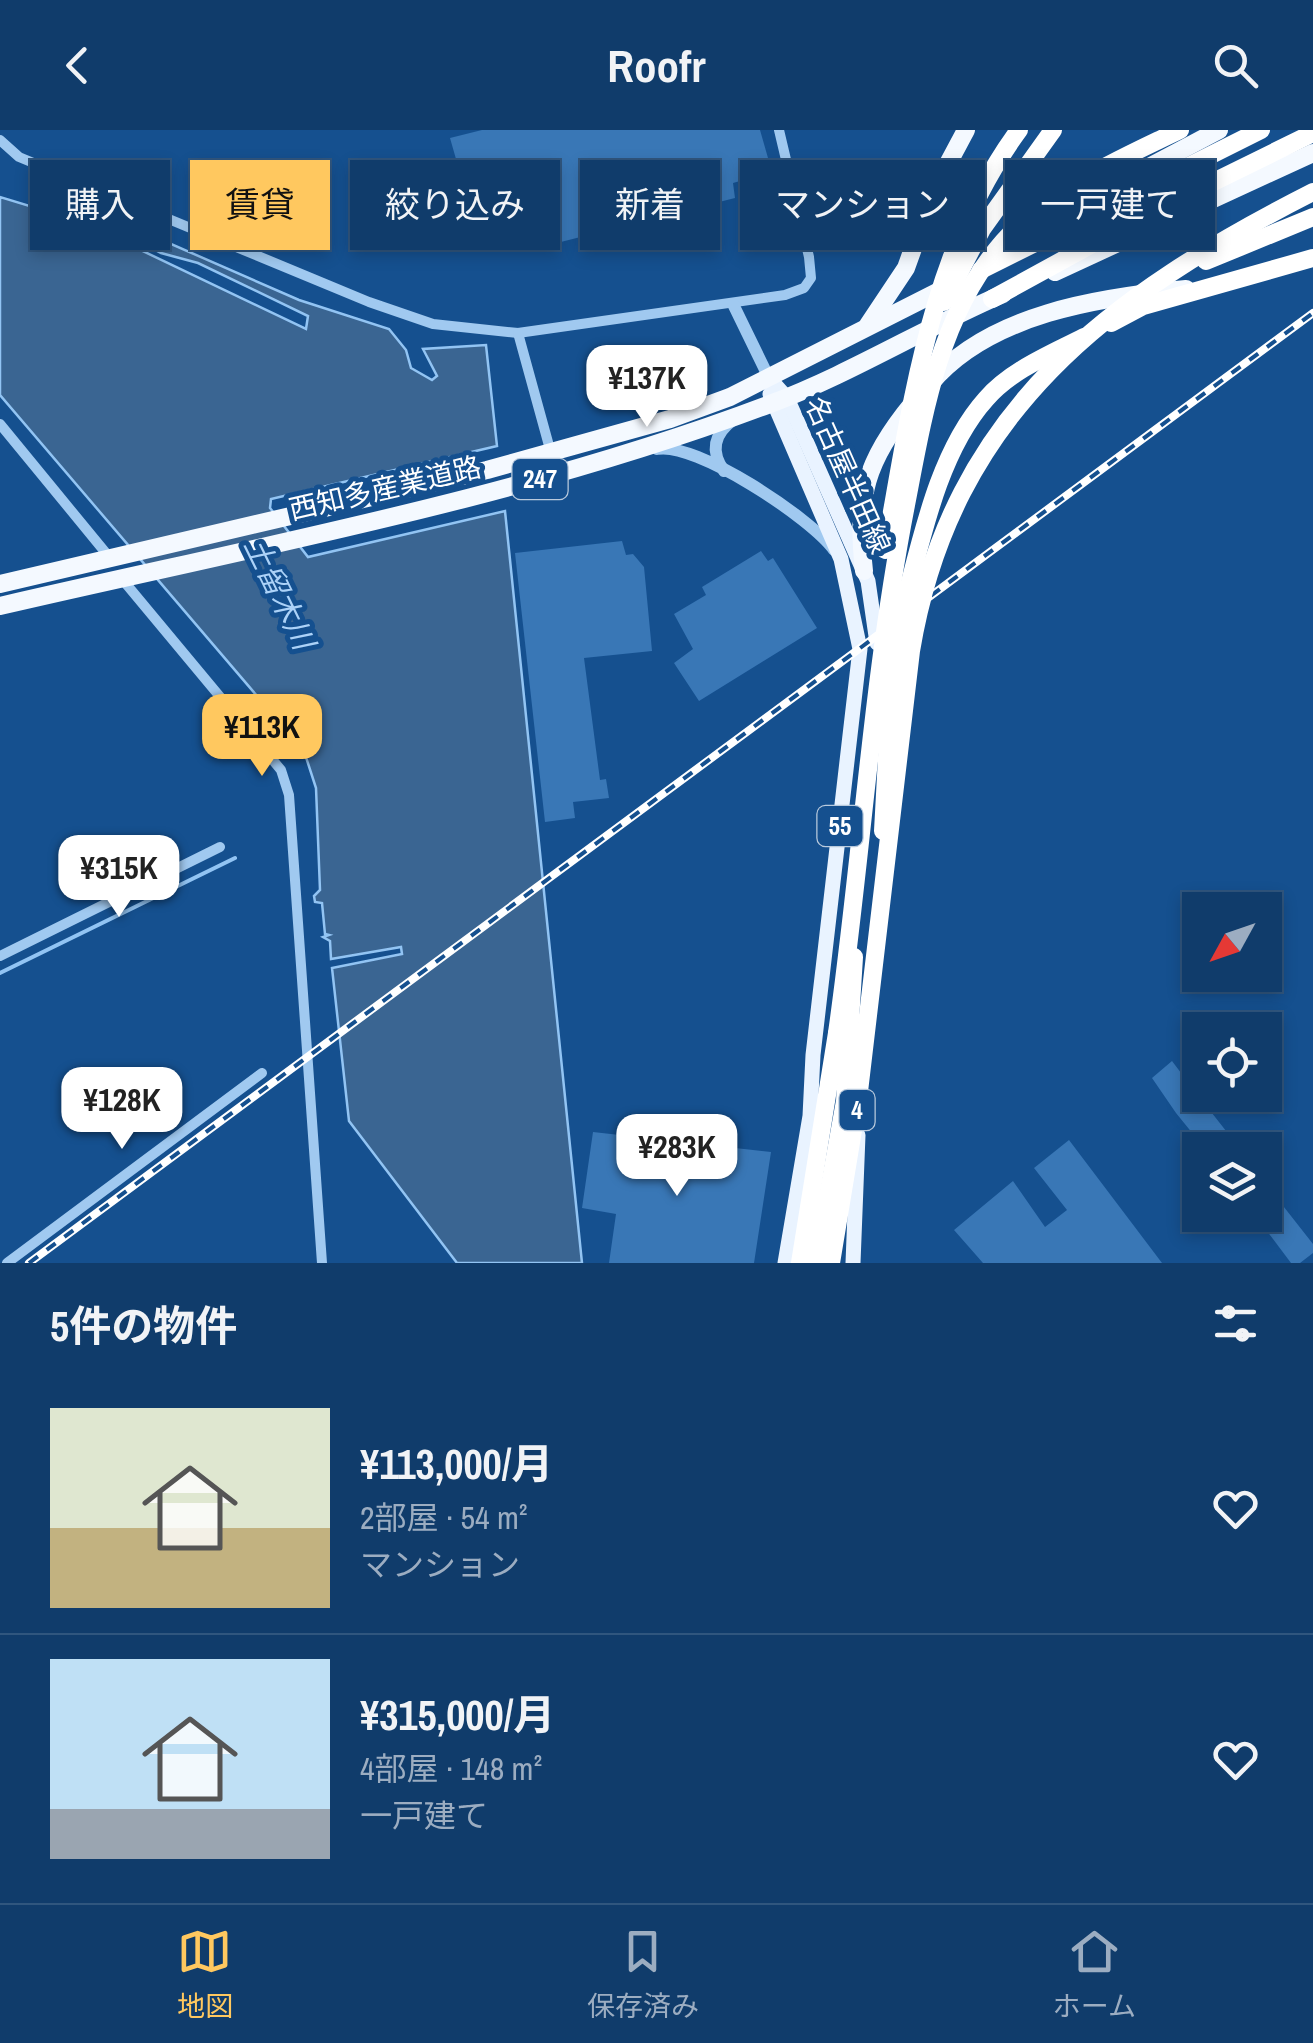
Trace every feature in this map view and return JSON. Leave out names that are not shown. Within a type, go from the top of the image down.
[{"type":"highway","points":[[865,330],[906,268],[934,190],[966,130]]},
{"type":"highway","points":[[837,1032],[871,636],[905,437],[942,278],[961,228],[1019,130]]},
{"type":"highway","points":[[927,344],[982,229],[1053,130]]},
{"type":"highway","points":[[837,1032],[886,611],[916,448],[942,353],[974,282],[1030,215],[1094,172],[1180,130]]},
{"type":"highway","name":"西知多産業道路","points":[[976,272],[1100,193],[1219,130]]},
{"type":"highway","name":"西知多産業道路","points":[[0,584],[551,453],[670,419],[769,378],[1261,130]]},
{"type":"highway","name":"西知多産業道路","points":[[992,298],[1134,221],[1313,133]]},
{"type":"highway","name":"西知多産業道路","points":[[0,606],[558,474],[739,416],[1313,154]]},
{"type":"highway","points":[[882,894],[911,651],[933,563],[955,508],[1000,430],[1035,385],[1127,300],[1188,260],[1313,192]]},
{"type":"highway","points":[[1075,345],[1135,301],[1192,268],[1313,217]]},
{"type":"highway","points":[[882,894],[884,761],[894,662],[908,590],[946,469],[986,399],[1025,368],[1143,306],[1313,258]]},
{"type":"highway","points":[[864,572],[862,506],[870,464],[888,433],[941,370],[992,337],[1046,315],[1106,300],[1211,286]]},
{"type":"highway","points":[[816,1263],[846,1101],[858,893]]},
{"type":"highway","name":"4","points":[[831,1263],[850,1168],[882,894]]},
{"type":"highway","name":"4","points":[[800,1263],[837,1032]]},
{"type":"main road","name":"名古屋半田線","points":[[769,378],[864,572],[878,633],[860,795],[858,1205],[853,1263]]},
{"type":"main road","name":"名古屋半田線","points":[[779,401],[812,494],[841,559],[860,649],[813,1054],[810,1116],[785,1263]]},
{"type":"street","points":[[0,140],[19,157],[369,302],[433,324],[518,333],[733,304],[804,288],[811,278],[779,130]]},
{"type":"street","points":[[733,304],[769,378]]},
{"type":"street","points":[[518,333],[551,453]]},
{"type":"street","points":[[726,472],[716,456],[716,441],[722,428],[739,416]]},
{"type":"street","points":[[0,424],[114,557]]},
{"type":"street","points":[[558,474],[670,446],[696,454],[789,512],[820,533],[841,559]]},
{"type":"street","points":[[789,512],[802,509],[812,494]]},
{"type":"street","points":[[127,576],[281,770],[289,795],[322,1263]]},
{"type":"street","points":[[0,956],[220,847]]},
{"type":"street","points":[[7,1263],[262,1072]]},
{"type":"water","name":"土留木川","points":[[0,197],[30,206],[30,250],[141,250],[306,329],[308,316],[198,263],[155,250],[170,250],[170,244],[299,300],[389,329],[406,350],[411,368],[432,380],[437,376],[423,349],[486,345],[497,446],[271,499],[270,508],[308,557],[505,511],[582,1263],[457,1263],[349,1121],[332,968],[402,954],[401,947],[331,959],[330,941],[323,937],[329,935],[325,934],[322,903],[315,902],[314,896],[320,890],[316,788],[304,751],[0,395]]},
{"type":"building","points":[[482,130],[760,130],[769,160],[740,160],[740,181],[733,183],[735,198],[720,202],[720,160],[580,160],[580,237],[560,242],[560,160],[456,160],[450,138]]},
{"type":"building","points":[[622,541],[626,555],[633,554],[644,567],[652,651],[584,658],[600,780],[606,779],[609,798],[573,802],[575,818],[545,822],[515,553]]},
{"type":"building","points":[[761,551],[768,561],[773,558],[817,628],[699,701],[674,663],[693,649],[674,614],[706,595],[702,587]]},
{"type":"building","points":[[1172,1061],[1182,1074],[1182,1112],[1212,1112],[1227,1132],[1191,1132],[1152,1078]]},
{"type":"building","points":[[593,1132],[771,1152],[754,1263],[609,1263],[616,1214],[582,1208]]},
{"type":"building","points":[[1069,1140],[1162,1263],[983,1263],[954,1230],[1013,1181],[1045,1227],[1067,1210],[1034,1168]]},
{"type":"building","points":[[1282,1205],[1313,1244],[1313,1253],[1300,1263],[1291,1263],[1268,1232],[1282,1232]]},
{"type":"waterway","points":[[0,973],[235,858]]},
{"type":"railway","points":[[29,1263],[1313,313]]}]
